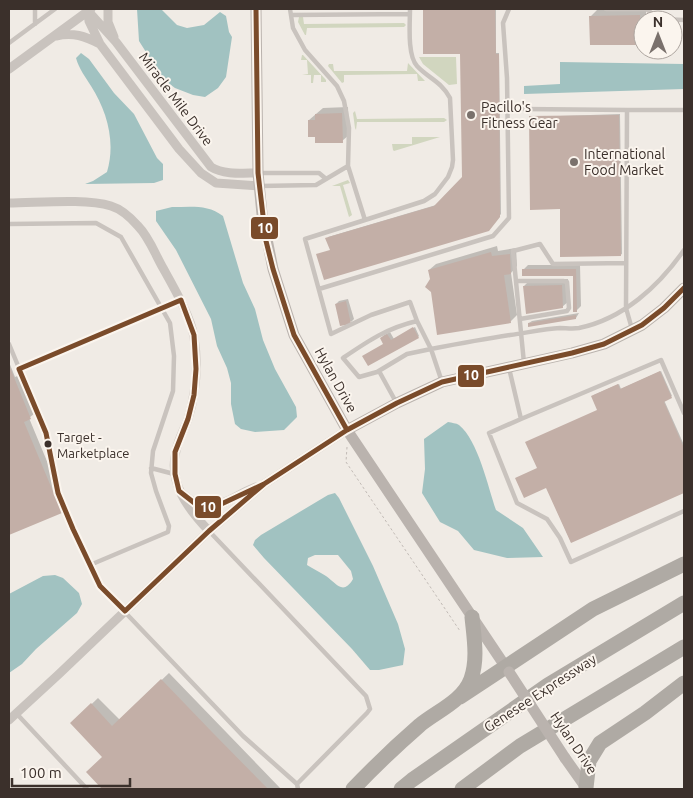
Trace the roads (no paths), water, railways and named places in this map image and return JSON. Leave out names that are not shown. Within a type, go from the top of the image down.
[{"type":"highway","points":[[353,789],[372,768],[422,724],[460,697],[507,669],[593,609],[684,564]]},
{"type":"highway","name":"Genesee Expressway","points":[[401,789],[548,685],[684,603]]},
{"type":"highway","points":[[460,697],[471,679],[476,654],[472,617]]},
{"type":"highway","points":[[462,789],[520,746],[684,647]]},
{"type":"highway","points":[[587,789],[589,761],[600,743],[645,713],[684,683]]},
{"type":"highway","points":[[478,789],[520,746]]},
{"type":"main road","name":"Hylan Drive","points":[[256,9],[258,173],[262,214],[273,269],[294,335],[347,430],[587,789]]},
{"type":"main road","points":[[347,430],[397,403],[442,382],[508,366],[572,354],[596,346],[642,325],[664,308],[684,288]]},
{"type":"street","points":[[108,9],[108,22],[116,42]]},
{"type":"street","points":[[9,69],[89,10]]},
{"type":"street","points":[[89,10],[89,21],[100,44],[179,149],[201,173],[216,183],[259,186]]},
{"type":"street","name":"Miracle Mile Drive","points":[[89,10],[116,42],[211,167],[226,172],[258,173]]},
{"type":"street","points":[[54,36],[74,34],[100,44]]},
{"type":"street","points":[[9,203],[93,202],[112,206],[128,216],[140,227],[180,300],[194,335],[196,369],[194,395],[188,419],[176,452],[174,474],[185,503],[209,530]]},
{"type":"street","points":[[12,717],[209,530],[264,484],[347,430]]},
{"type":"street","points":[[179,490],[197,505],[209,507],[217,506],[264,484]]},
{"type":"lane","points":[[35,9],[35,24]]},
{"type":"lane","points":[[9,43],[55,9]]},
{"type":"lane","points":[[290,9],[293,28],[305,50],[337,86],[344,101],[349,128],[348,166],[365,220]]},
{"type":"lane","points":[[319,289],[493,236],[509,218],[507,78],[503,23],[508,9]]},
{"type":"lane","points":[[606,9],[646,9],[660,19],[684,20]]},
{"type":"lane","points":[[291,15],[309,12],[410,11],[411,56],[416,65],[445,88],[450,98],[452,167],[448,178],[430,198],[305,239],[331,334],[371,315],[410,302],[431,349],[442,382]]},
{"type":"lane","points":[[523,109],[684,110]]},
{"type":"lane","points":[[627,110],[626,308],[632,330]]},
{"type":"lane","points":[[259,186],[316,184],[348,166]]},
{"type":"lane","points":[[258,173],[319,173],[325,178]]},
{"type":"lane","points":[[9,224],[96,224],[121,237],[170,323],[174,356],[174,391],[153,451],[151,468],[156,492],[169,526],[168,532],[90,565]]},
{"type":"lane","points":[[524,363],[513,251],[540,244],[553,264],[626,263]]},
{"type":"lane","points":[[417,320],[398,325],[378,335],[343,358],[359,377],[379,371],[407,354],[558,328],[581,327],[610,317],[626,308],[654,287],[672,268],[684,250]]},
{"type":"lane","points":[[516,281],[563,281],[568,286],[569,308],[567,311],[520,319]]},
{"type":"lane","points":[[19,369],[161,310],[180,300]]},
{"type":"lane","points":[[9,344],[46,433],[58,493],[100,586],[242,736],[298,786],[367,713],[370,708],[369,702],[366,696],[209,530]]},
{"type":"lane","points":[[684,413],[661,360],[489,434],[517,503],[547,519],[560,538],[572,562],[684,511]]},
{"type":"lane","points":[[508,366],[521,419]]},
{"type":"lane","points":[[379,371],[397,403]]},
{"type":"lane","points":[[151,468],[174,474]]},
{"type":"lane","points":[[12,717],[87,789]]},
{"type":"water","points":[[137,9],[161,9],[177,25],[187,28],[204,25],[220,12],[226,16],[229,32],[232,37],[226,77],[218,88],[205,97],[193,95],[175,88],[163,79],[139,41]]},
{"type":"water","points":[[81,53],[89,59],[114,93],[134,114],[157,158],[163,164],[163,180],[154,183],[85,184],[107,172],[111,149],[108,127],[102,106],[80,69],[76,58]]},
{"type":"water","points":[[560,62],[684,64],[684,89],[524,94],[524,86],[560,84]]},
{"type":"water","points":[[172,207],[205,208],[223,216],[243,283],[255,309],[263,340],[275,369],[296,407],[297,417],[284,430],[255,432],[241,429],[235,424],[231,404],[231,383],[227,368],[217,346],[211,319],[176,250],[156,221],[156,211]]},
{"type":"water","points":[[448,422],[459,425],[472,441],[482,464],[496,510],[523,528],[543,557],[507,558],[474,550],[458,531],[440,522],[422,493],[425,469],[424,439]]},
{"type":"water","points":[[335,493],[339,498],[373,566],[398,624],[405,649],[403,665],[370,670],[253,545],[255,540],[261,535],[328,495]],"holes":[[[315,555],[338,555],[351,571],[353,579],[346,587],[336,585],[326,576],[307,565],[308,558]]]},
{"type":"water","points":[[55,575],[63,578],[79,593],[82,604],[77,613],[22,664],[9,673],[9,594],[43,576]]},
{"type":"place","name":"Pacillo's Fitness Gear","points":[[471,115]]},
{"type":"place","name":"International Food Market","points":[[574,162]]},
{"type":"place","name":"Target - Marketplace","points":[[48,444]]}]
